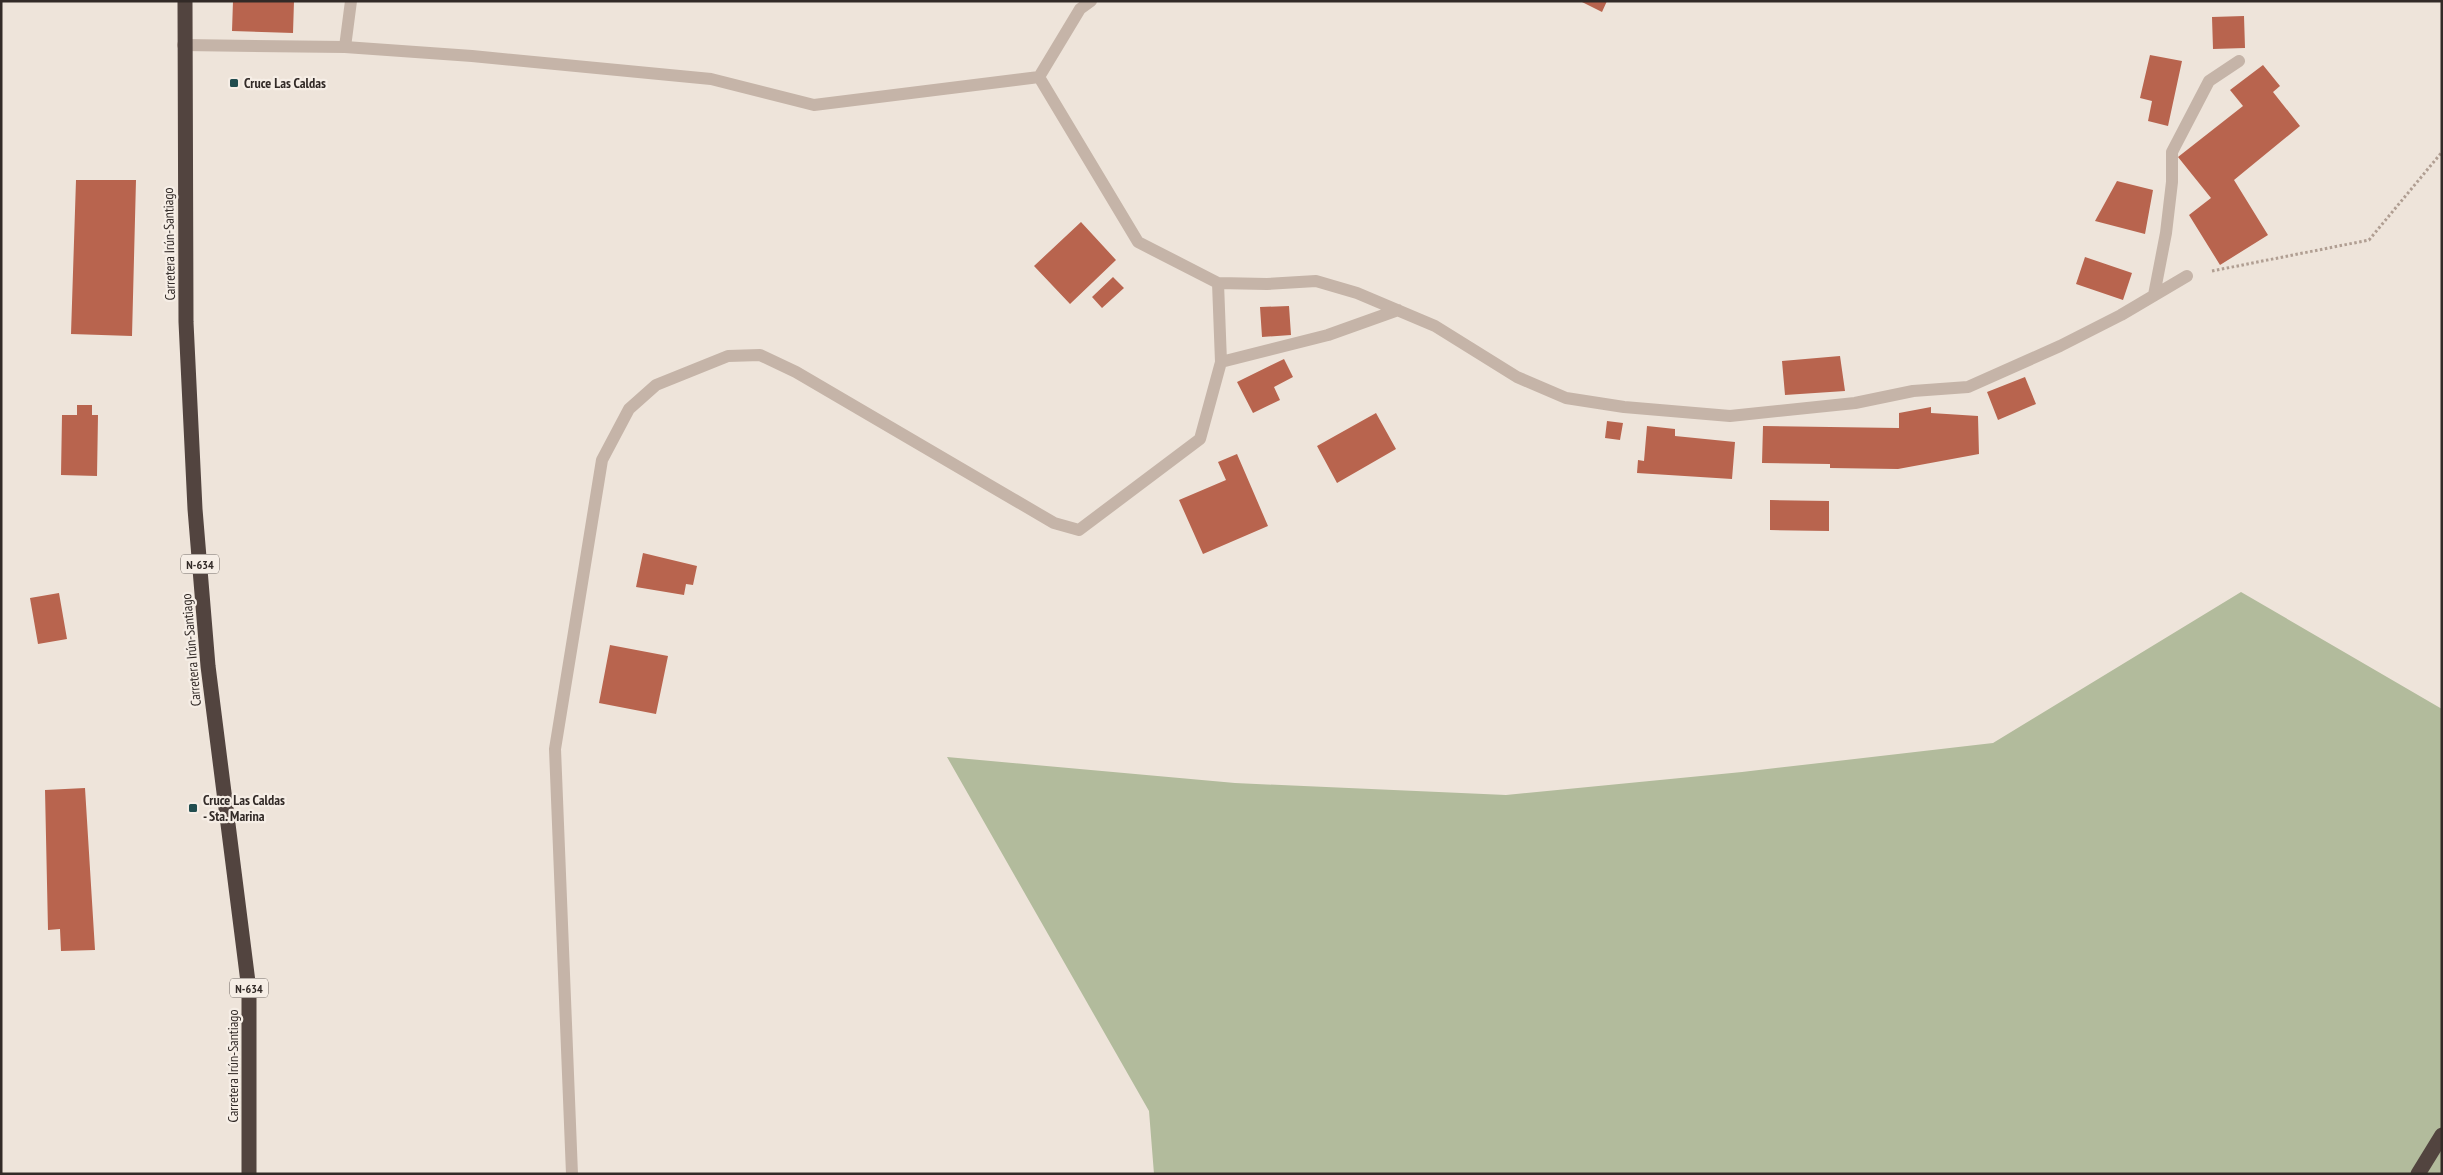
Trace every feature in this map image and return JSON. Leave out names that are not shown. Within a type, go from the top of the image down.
[{"type":"highway","name":"Carretera Irún-Santiago","points":[[185,1],[183,45],[186,322],[195,510],[208,666],[249,990],[249,1174]]},
{"type":"highway","points":[[2418,1174],[2442,1135]]},
{"type":"street","points":[[345,47],[350,1]]},
{"type":"street","points":[[1039,77],[1079,5],[1091,1]]},
{"type":"street","points":[[183,45],[345,47],[472,56],[711,79],[814,105],[1039,77]]},
{"type":"street","points":[[2154,296],[2166,234],[2172,182],[2172,152],[2209,82],[2239,61]]},
{"type":"street","points":[[1039,77],[1138,242],[1218,283],[1267,284],[1316,281],[1357,292],[1436,326],[1517,377],[1566,398],[1624,407],[1730,416],[1855,403],[1912,391],[1968,387],[2060,346],[2154,296],[2187,276]]},
{"type":"street","points":[[572,1174],[555,749],[602,460],[628,409],[656,385],[665,381],[728,356],[760,355],[796,372],[1054,524],[1079,530],[1200,439],[1221,362],[1218,283]]},
{"type":"street","points":[[1221,362],[1328,335],[1398,310]]},
{"type":"path","points":[[2187,276],[2369,240],[2442,152]]},
{"type":"green space","points":[[2241,592],[2442,709],[2442,1174],[1154,1174],[1149,1111],[947,757],[1235,783],[1506,795],[1742,772],[1993,743]]},
{"type":"building","points":[[233,1],[294,1],[293,33],[232,31]]},
{"type":"building","points":[[1580,1],[1607,1],[1602,12]]},
{"type":"building","points":[[2244,16],[2245,48],[2213,49],[2212,17]]},
{"type":"building","points":[[2150,55],[2182,61],[2168,126],[2148,121],[2152,101],[2140,98]]},
{"type":"building","points":[[2263,65],[2280,86],[2273,92],[2300,126],[2234,180],[2268,235],[2220,265],[2189,215],[2211,198],[2178,157],[2243,106],[2230,90]]},
{"type":"building","points":[[76,180],[136,180],[132,336],[71,334]]},
{"type":"building","points":[[2117,181],[2153,190],[2145,234],[2095,221]]},
{"type":"building","points":[[1081,222],[1116,260],[1070,304],[1034,266]]},
{"type":"building","points":[[2085,257],[2132,273],[2123,300],[2076,284]]},
{"type":"building","points":[[1113,277],[1124,288],[1102,308],[1092,297]]},
{"type":"building","points":[[1289,306],[1291,335],[1262,337],[1260,307]]},
{"type":"building","points":[[1840,356],[1845,391],[1785,395],[1782,361]]},
{"type":"building","points":[[1284,359],[1293,377],[1274,387],[1280,400],[1253,413],[1237,382]]},
{"type":"building","points":[[2025,377],[2036,404],[1998,420],[1987,392]]},
{"type":"building","points":[[77,405],[92,405],[92,415],[98,415],[97,476],[61,475],[62,415],[77,415]]},
{"type":"building","points":[[1931,407],[1931,413],[1978,416],[1979,454],[1898,469],[1830,468],[1830,464],[1762,463],[1763,426],[1899,428],[1899,413]]},
{"type":"building","points":[[1376,413],[1396,449],[1337,483],[1317,446]]},
{"type":"building","points":[[1607,421],[1623,423],[1620,440],[1605,438]]},
{"type":"building","points":[[1647,426],[1675,429],[1675,436],[1735,442],[1732,479],[1637,473],[1638,460],[1644,461]]},
{"type":"building","points":[[1237,454],[1268,526],[1203,554],[1179,500],[1226,480],[1218,462]]},
{"type":"building","points":[[1770,500],[1829,501],[1829,531],[1770,530]]},
{"type":"building","points":[[643,553],[697,566],[693,585],[686,584],[684,595],[636,587]]},
{"type":"building","points":[[59,593],[67,639],[38,644],[30,598]]},
{"type":"building","points":[[610,645],[668,656],[656,714],[599,703]]},
{"type":"building","points":[[85,788],[95,950],[61,951],[60,929],[48,930],[45,790]]},
{"type":"place","name":"Cruce Las Caldas","points":[[234,83]]},
{"type":"place","name":"Cruce Las Caldas - Sta. Marina","points":[[193,808]]}]
